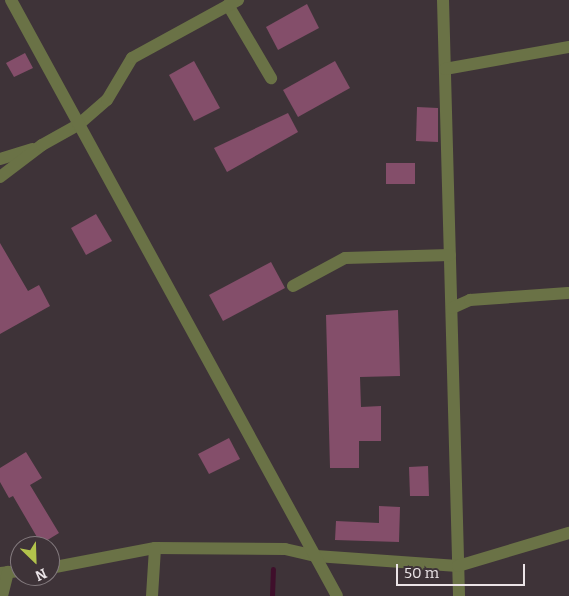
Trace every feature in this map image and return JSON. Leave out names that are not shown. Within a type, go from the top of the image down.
[{"type":"street","points":[[11,0],[337,596]]},
{"type":"street","points":[[443,0],[459,596]]},
{"type":"street","points":[[0,177],[42,146],[78,125],[107,100],[132,58],[233,2],[271,78]]},
{"type":"street","points":[[445,69],[569,47]]},
{"type":"street","points":[[0,160],[42,146]]},
{"type":"street","points":[[293,286],[345,258],[450,255]]},
{"type":"street","points":[[452,308],[470,300],[568,293]]},
{"type":"street","points":[[60,566],[155,548],[286,548],[316,556],[458,566],[569,533]]},
{"type":"street","points":[[152,596],[155,548]]},
{"type":"street","points":[[2,596],[9,572]]},
{"type":"building","points":[[307,4],[319,28],[278,50],[266,27]]},
{"type":"building","points":[[25,53],[33,68],[14,77],[6,63]]},
{"type":"building","points":[[194,61],[220,108],[194,121],[169,75]]},
{"type":"building","points":[[335,61],[350,88],[298,117],[283,90]]},
{"type":"building","points":[[417,107],[438,108],[438,142],[416,141]]},
{"type":"building","points":[[288,113],[298,132],[227,172],[214,148]]},
{"type":"building","points":[[386,163],[415,163],[415,184],[386,184]]},
{"type":"building","points":[[96,214],[112,241],[86,255],[71,228]]},
{"type":"building","points":[[0,243],[28,291],[39,285],[50,306],[0,334]]},
{"type":"building","points":[[271,262],[285,288],[223,321],[209,295]]},
{"type":"building","points":[[398,310],[400,376],[360,377],[361,407],[381,406],[381,441],[359,441],[359,468],[330,468],[326,315]]},
{"type":"building","points":[[229,438],[240,459],[209,474],[198,454]]},
{"type":"building","points":[[26,452],[42,478],[30,485],[59,533],[54,536],[36,536],[13,496],[9,498],[0,482],[0,468]]},
{"type":"building","points":[[428,466],[429,496],[410,496],[409,467]]},
{"type":"building","points":[[379,506],[400,507],[399,542],[335,540],[336,521],[379,523]]},
{"type":"waterway","points":[[272,596],[273,569]]}]
